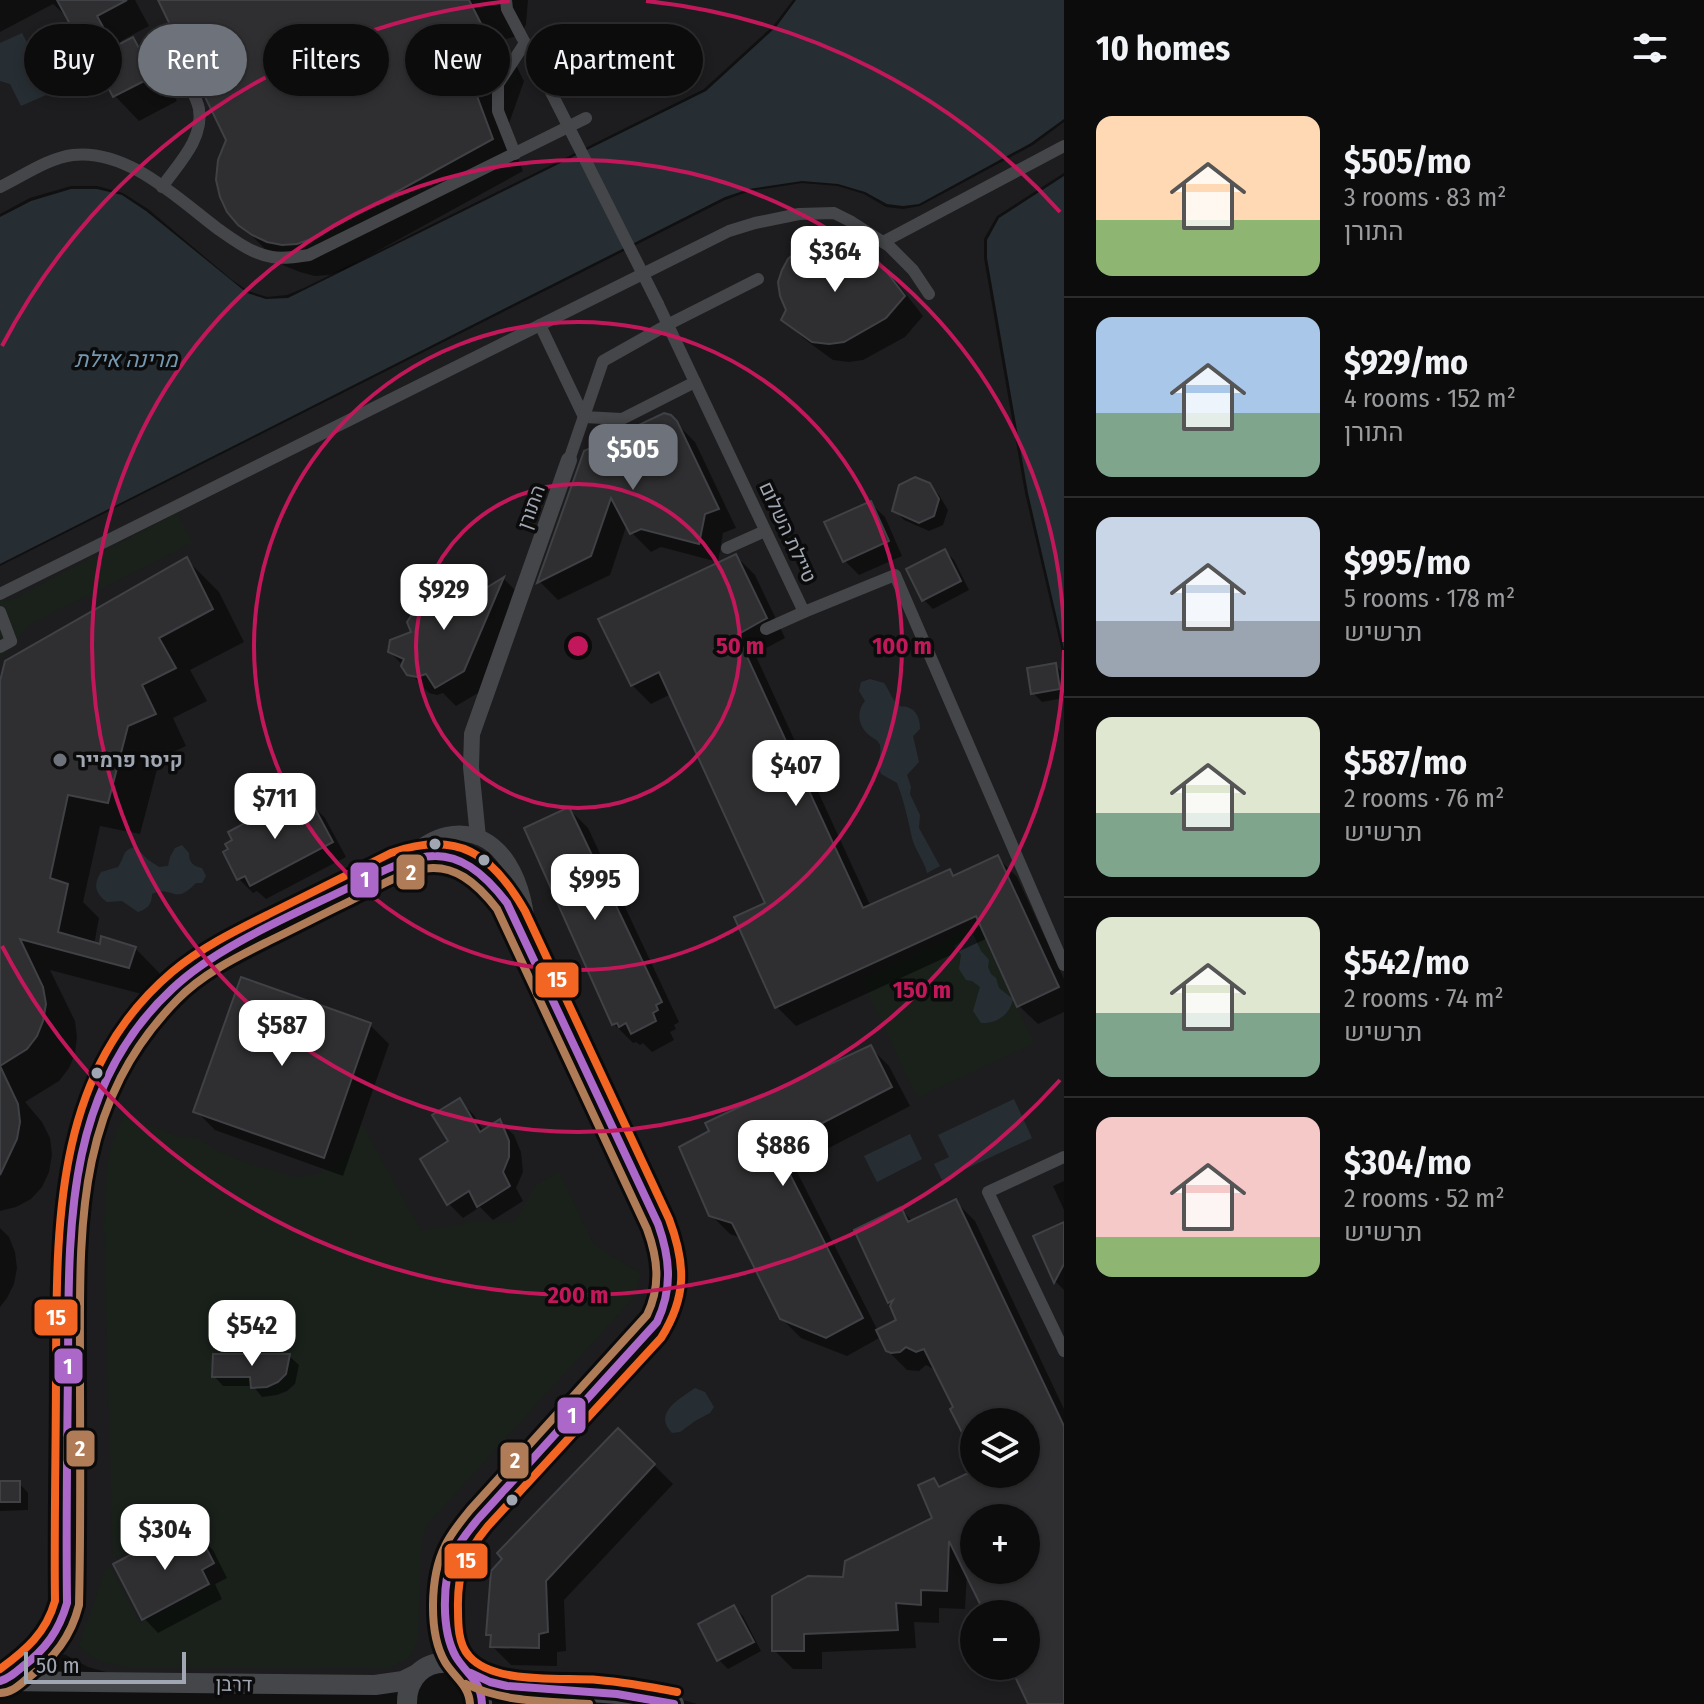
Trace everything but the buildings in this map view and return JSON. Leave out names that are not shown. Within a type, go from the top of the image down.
[{"type":"street","name":"טיילת השלום","points":[[506,0],[507,9],[658,304],[804,612],[895,575],[1064,965]]},
{"type":"street","points":[[515,154],[498,111],[498,84],[525,43]]},
{"type":"street","points":[[162,187],[193,144],[199,120],[199,106],[195,96]]},
{"type":"street","points":[[0,187],[54,160],[74,155],[117,160],[138,169],[240,245],[269,257],[288,258],[309,255],[586,118]]},
{"type":"street","points":[[883,242],[1064,146]]},
{"type":"street","points":[[0,594],[729,231],[799,214],[834,213],[883,242],[913,270],[929,294]]},
{"type":"street","name":"התורן","points":[[478,837],[471,767],[472,734],[603,361],[758,279]]},
{"type":"street","points":[[540,325],[584,417],[622,419],[695,382]]},
{"type":"street","points":[[727,548],[765,531]]},
{"type":"street","points":[[0,612],[11,641],[0,647]]},
{"type":"street","points":[[766,629],[804,612]]},
{"type":"street","points":[[2,1681],[48,1645],[61,1623],[67,1603],[72,1203],[83,1138],[93,1106],[106,1074],[124,1044],[148,1012],[202,965],[238,943],[396,864],[423,845],[443,836],[462,833],[478,837],[493,846],[505,859],[516,876],[523,896],[527,941]]},
{"type":"street","points":[[396,864],[433,855],[448,856],[476,868],[507,903],[658,1224],[670,1266],[669,1290],[663,1312],[651,1331],[479,1518],[454,1552],[446,1577],[446,1625],[450,1647],[480,1687],[482,1704]]},
{"type":"street","points":[[1064,1157],[988,1192],[1064,1351]]},
{"type":"street","name":"דרבן","points":[[2,1681],[375,1685],[403,1681],[426,1667],[442,1662],[453,1663],[467,1670]]},
{"type":"street","points":[[467,1670],[490,1682],[512,1687],[617,1694],[674,1704]]},
{"type":"street","points":[[407,1704],[409,1689],[417,1674]]},
{"type":"shaded area","points":[[0,0],[793,0],[774,25],[703,89],[703,24],[526,24],[526,96],[690,96],[287,295],[267,297],[248,291],[148,209],[123,193],[97,186],[71,186],[30,198],[0,214]]},
{"type":"shaded area","points":[[1064,122],[1064,173],[997,216],[984,239],[984,258],[1025,493],[1064,660],[1064,1704],[697,1704],[665,1695],[607,1686],[488,1674],[471,1664],[396,1676],[116,1675],[52,1652],[25,1656],[0,1667],[0,566],[725,200],[750,191],[802,183],[838,186],[864,194],[886,207],[903,209],[920,206],[1033,145]]},
{"type":"shaded area","points":[[177,513],[192,543],[27,626],[0,660],[0,586],[8,602]]},
{"type":"shaded area","points":[[978,925],[1034,1043],[917,1098],[862,979]]},
{"type":"shaded area","points":[[124,1116],[177,1136],[197,1138],[217,1151],[247,1163],[295,1177],[314,1175],[334,1166],[352,1149],[362,1124],[421,1231],[479,1221],[514,1223],[537,1184],[559,1172],[594,1245],[641,1274],[635,1296],[426,1526],[421,1545],[418,1641],[409,1657],[391,1668],[131,1668],[96,1659],[79,1645],[105,1571],[111,1568],[140,1623],[226,1579],[194,1516],[113,1559],[104,1225],[111,1144]]},
{"type":"water","name":"מרינה אילת","points":[[796,0],[1064,0],[1064,119],[1031,143],[919,204],[887,204],[865,192],[838,184],[802,181],[749,189],[725,197],[0,564],[0,217],[31,201],[71,189],[97,189],[122,195],[247,293],[266,299],[288,298],[696,96],[703,96],[703,92],[776,27]]},
{"type":"water","points":[[22,33],[24,96],[44,96],[21,106],[10,84],[0,81],[0,43]]},
{"type":"water","points":[[1064,176],[1064,649],[1028,493],[987,258],[987,240],[999,218]]},
{"type":"water","points":[[870,679],[884,683],[898,704],[910,708],[919,718],[920,729],[913,736],[919,762],[907,775],[910,794],[920,815],[919,828],[940,866],[927,873],[913,842],[897,783],[881,774],[880,746],[861,723],[859,714],[865,701],[859,691],[861,682]]},
{"type":"water","points":[[182,845],[189,853],[192,864],[202,868],[206,876],[202,883],[196,883],[178,894],[164,891],[152,894],[149,906],[138,912],[122,901],[107,902],[98,892],[96,885],[101,872],[118,867],[128,850],[136,847],[159,867],[168,866],[175,848]]},
{"type":"water","points":[[973,934],[989,960],[988,967],[999,988],[1013,999],[1006,1014],[987,1023],[981,1023],[973,1011],[980,987],[966,980],[959,969],[961,955],[954,946]]},
{"type":"water","points":[[1014,1099],[1032,1138],[942,1180],[934,1164],[949,1157],[938,1135]]},
{"type":"water","points":[[910,1134],[922,1159],[877,1182],[864,1156]]},
{"type":"water","points":[[695,1388],[705,1392],[714,1407],[710,1413],[680,1432],[672,1433],[667,1426],[666,1413],[675,1402]]},
{"type":"transit line","name":"15","points":[[0,1669],[34,1640],[55,1601],[56,1317],[62,1208],[69,1156],[83,1105],[103,1057],[133,1013],[172,972],[195,955],[245,926],[391,853],[435,844],[454,846],[486,861],[525,911],[669,1219],[681,1266],[676,1308],[661,1338],[473,1546],[459,1585],[461,1640],[469,1656],[495,1672],[530,1678],[608,1681],[677,1692]]},
{"type":"transit line","name":"1","points":[[0,1681],[14,1674],[44,1647],[60,1622],[67,1603],[68,1321],[72,1218],[79,1168],[91,1119],[109,1073],[136,1029],[190,973],[256,932],[374,875],[396,865],[434,856],[452,858],[469,866],[488,881],[507,903],[658,1224],[668,1273],[666,1297],[657,1322],[479,1518],[454,1554],[445,1591],[448,1634],[456,1657],[479,1689],[482,1704]]},
{"type":"transit line","name":"2","points":[[0,1693],[18,1686],[53,1655],[66,1637],[79,1605],[83,1220],[101,1127],[118,1083],[143,1041],[177,1000],[209,974],[392,879],[428,868],[461,875],[479,888],[497,909],[647,1229],[656,1272],[654,1294],[647,1315],[470,1510],[445,1546],[434,1588],[436,1636],[445,1662],[464,1686],[470,1704]]},
{"type":"transit line","name":"1","points":[[471,1673],[507,1686],[617,1694],[674,1704]]},
{"type":"transit line","name":"2","points":[[466,1684],[511,1698],[589,1704]]},
{"type":"place","name":"קיסר פרמייר","points":[[60,760]]}]
